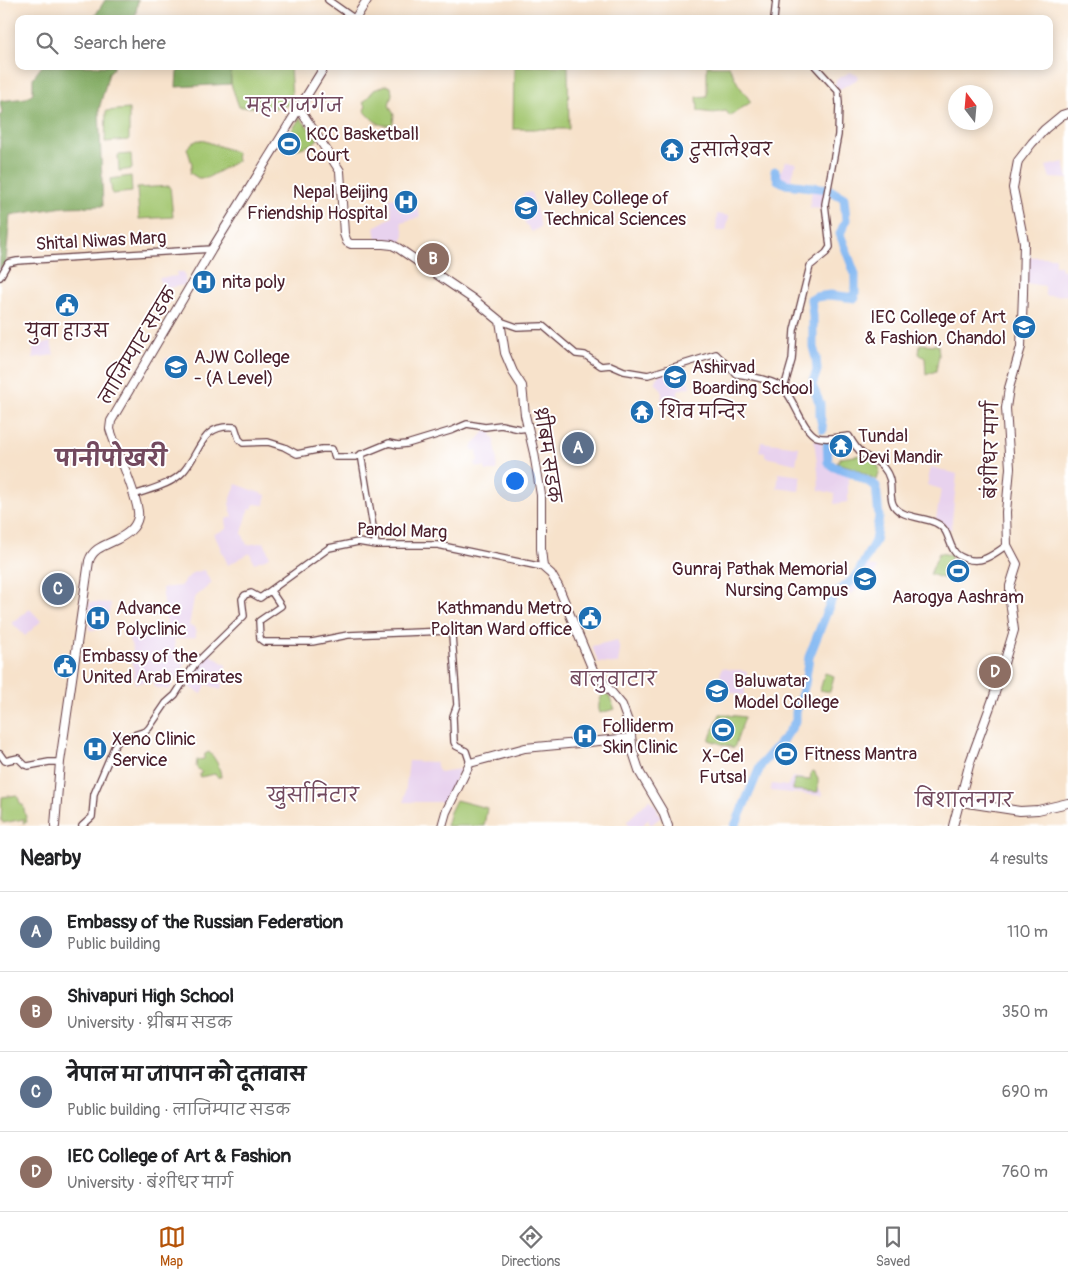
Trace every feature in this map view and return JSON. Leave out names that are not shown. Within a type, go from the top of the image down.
[{"type":"main road","points":[[358,15],[367,0]]},
{"type":"main road","name":"लाजिम्पाट सडक","points":[[55,826],[60,762],[89,562],[94,551],[134,528],[139,516],[134,495],[111,435],[111,421],[212,249],[323,70]]},
{"type":"main road","points":[[299,108],[340,170],[344,234],[347,242],[351,244],[392,245],[398,248],[473,299],[500,321]]},
{"type":"main road","name":"बंशीधर मार्ग","points":[[953,826],[970,762],[994,696],[1014,630],[1010,586],[1017,564],[1007,545],[1006,512],[1010,460],[1006,408],[1009,388],[1021,347],[1024,248],[1021,223],[1014,197],[1014,180],[1018,162],[1032,143],[1045,129],[1062,115],[1068,113]]},
{"type":"main road","name":"थ्रीबम सडक","points":[[500,321],[505,353],[513,372],[522,386],[534,453],[541,495],[543,567]]},
{"type":"main road","points":[[543,567],[551,574],[558,586],[593,670],[622,705],[630,727],[640,773],[663,812],[668,826]]},
{"type":"main road","points":[[442,826],[446,812],[470,763],[525,748],[631,738]]},
{"type":"main road","points":[[960,802],[1020,811],[1038,810],[1068,803]]},
{"type":"street","points":[[328,0],[349,15]]},
{"type":"street","points":[[774,15],[776,0]]},
{"type":"street","points":[[784,388],[792,360],[794,330],[810,266],[826,253],[830,247],[825,204],[838,135],[838,91],[819,70]]},
{"type":"street","name":"Shital Niwas Marg","points":[[0,277],[5,266],[11,261],[212,249]]},
{"type":"street","points":[[500,321],[517,326],[543,326],[576,354],[585,355],[601,366],[610,365],[624,371],[648,375],[716,354],[736,374],[784,388],[809,432],[824,438],[849,436],[863,454],[879,463],[889,475],[892,488],[892,503],[899,512],[937,523],[947,531],[957,556],[972,561],[984,561],[1007,545]]},
{"type":"street","points":[[134,495],[166,484],[183,472],[200,444],[220,427],[225,426],[235,427],[242,443],[268,442],[297,454],[332,449],[336,457],[355,456],[389,443],[407,444],[467,424],[485,427],[501,425],[520,429],[529,428]]},
{"type":"street","points":[[361,454],[376,545]]},
{"type":"street","name":"Pandol Marg","points":[[271,591],[329,548],[358,542],[376,545],[438,545],[543,567]]},
{"type":"street","points":[[82,826],[91,819],[94,794],[115,745],[121,739],[146,731],[149,728],[166,703],[175,695],[195,664],[244,616],[242,599],[245,594],[251,593],[260,598],[271,591],[281,606],[259,621],[260,639],[264,642],[312,642],[348,635],[446,631],[452,635],[457,705],[453,716],[454,742],[456,746],[466,751],[470,763]]},
{"type":"street","points":[[0,754],[5,761],[18,758],[28,766],[60,762]]},
{"type":"shaded area","points":[[850,72],[859,76],[856,80],[840,89],[835,85],[836,80]]},
{"type":"shaded area","points":[[786,161],[796,163],[790,184],[780,181],[778,176]]},
{"type":"shaded area","points":[[1064,162],[1068,179],[1050,178],[1046,166]]},
{"type":"shaded area","points":[[812,187],[826,189],[822,209],[810,208]]},
{"type":"shaded area","name":"Valley College of Technical Sciences","points":[[531,192],[540,223],[540,227],[532,232],[525,223],[525,216],[517,216],[514,201],[523,199],[523,194]]},
{"type":"shaded area","points":[[396,198],[400,211],[418,207],[420,217],[401,222],[404,233],[402,243],[386,239],[376,240],[374,227],[392,217],[389,199]]},
{"type":"shaded area","points":[[717,214],[729,216],[726,231],[716,231]]},
{"type":"shaded area","points":[[1027,257],[1055,257],[1055,265],[1060,265],[1061,270],[1068,269],[1068,295],[1045,296],[1045,286],[1025,283]]},
{"type":"shaded area","points":[[177,272],[184,272],[186,285],[162,289],[159,278],[177,276]]},
{"type":"shaded area","points":[[51,342],[54,355],[33,358],[33,346]]},
{"type":"shaded area","name":"AJW College - (A Level)","points":[[181,354],[186,375],[170,377],[165,359]]},
{"type":"shaded area","points":[[679,366],[688,379],[690,387],[678,390],[679,411],[673,413],[661,410],[662,390],[655,382],[659,374]]},
{"type":"shaded area","points":[[486,430],[491,430],[492,437],[494,438],[497,458],[496,471],[486,471],[485,467],[476,467],[475,462],[478,461],[477,450],[474,451],[471,448]]},
{"type":"shaded area","points":[[814,440],[821,441],[825,462],[830,469],[850,475],[848,502],[834,504],[835,494],[819,490]]},
{"type":"shaded area","points":[[761,442],[799,447],[796,464],[765,457],[765,453],[759,452]]},
{"type":"shaded area","points":[[931,467],[957,474],[951,530],[936,519],[941,489],[927,485]]},
{"type":"shaded area","points":[[779,473],[801,476],[799,491],[777,488]]},
{"type":"shaded area","points":[[236,484],[266,495],[264,505],[254,504],[252,509],[249,509],[242,533],[247,545],[264,542],[270,557],[254,563],[250,553],[228,565],[214,534],[227,529],[226,519],[233,517],[229,504]]},
{"type":"shaded area","name":"Gunraj Pathak Memorial Nursing Campus","points":[[865,564],[877,568],[870,584],[863,583],[858,579],[861,583],[860,587],[850,595],[846,586],[858,577]]},
{"type":"shaded area","points":[[204,570],[212,583],[194,598],[189,626],[195,627],[196,637],[174,639],[177,660],[189,658],[169,690],[154,687],[152,680],[135,684],[132,659],[133,649],[128,637],[131,636],[130,632],[167,626],[162,588],[180,586],[192,573]]},
{"type":"shaded area","name":"Advance Polyclinic","points":[[89,602],[111,603],[105,629],[89,630]]},
{"type":"shaded area","points":[[30,609],[41,621],[25,636],[12,623]]},
{"type":"shaded area","points":[[617,640],[620,650],[618,664],[598,662],[592,646]]},
{"type":"shaded area","points":[[208,653],[226,665],[221,690],[206,684],[202,694],[184,684],[196,665]]},
{"type":"shaded area","points":[[722,668],[747,672],[744,696],[717,688]]},
{"type":"shaded area","points":[[409,761],[436,762],[439,772],[460,769],[446,802],[404,802]]},
{"type":"shaded area","points":[[792,777],[815,780],[823,796],[770,791],[772,784],[787,786]]},
{"type":"shaded area","points":[[650,799],[658,810],[652,816],[658,811],[662,816],[651,825],[648,821],[649,818],[642,826],[629,826],[627,821]]},
{"type":"green space","points":[[105,0],[138,0],[136,15],[96,15]]},
{"type":"green space","points":[[39,70],[112,70],[109,73],[99,109],[103,206],[64,207],[10,215],[6,261],[0,269],[0,115],[2,114],[0,101],[26,98],[33,93],[33,78]]},
{"type":"green space","points":[[180,70],[230,70],[231,84],[176,87],[177,72]]},
{"type":"green space","points":[[230,70],[290,70],[292,98],[289,105],[276,108],[239,107],[231,84]]},
{"type":"green space","points":[[514,70],[568,70],[569,129],[513,129]]},
{"type":"green space","points":[[707,70],[731,70],[751,102],[730,116],[726,111],[713,113],[698,111],[697,97],[707,96]]},
{"type":"green space","points":[[386,85],[391,87],[392,94],[389,105],[394,115],[393,123],[389,125],[381,124],[370,117],[364,110],[366,106],[363,103],[374,90]]},
{"type":"green space","points":[[129,109],[129,140],[105,142],[106,111]]},
{"type":"green space","points":[[300,118],[318,139],[311,145],[286,152],[282,145]]},
{"type":"green space","points":[[198,140],[236,152],[237,161],[207,178],[198,178],[190,173],[192,164],[187,148]]},
{"type":"green space","points":[[131,154],[132,169],[119,171],[118,155]]},
{"type":"green space","points":[[131,176],[132,192],[112,194],[110,179]]},
{"type":"green space","points":[[170,186],[173,217],[139,219],[137,188]]},
{"type":"green space","points":[[920,344],[938,345],[939,355],[936,371],[926,375],[925,358],[919,354]]},
{"type":"green space","points":[[861,455],[876,462],[880,470],[877,480],[851,467],[837,463],[840,458]]},
{"type":"green space","points":[[939,553],[952,555],[945,579],[930,574]]},
{"type":"green space","points":[[825,673],[834,676],[830,692],[820,690]]},
{"type":"green space","points":[[604,693],[609,696],[615,709],[600,713],[599,702]]},
{"type":"green space","points":[[720,714],[745,717],[734,748],[709,740]]},
{"type":"green space","points":[[209,752],[220,769],[221,777],[217,777],[215,774],[200,777],[199,774],[202,773],[196,767],[197,760],[204,759],[205,754]]},
{"type":"green space","points":[[814,771],[818,778],[818,792],[793,790],[794,779],[810,780],[811,772]]},
{"type":"green space","points":[[17,795],[21,805],[23,805],[27,822],[23,823],[24,819],[3,823],[1,819],[2,797]]},
{"type":"green space","points":[[456,800],[487,808],[484,826],[446,826]]},
{"type":"waterway","points":[[775,171],[778,180],[786,184],[828,189],[844,198],[846,220],[840,234],[855,274],[855,293]]},
{"type":"waterway","points":[[816,297],[830,295],[855,298]]},
{"type":"waterway","points":[[811,299],[813,347],[817,370],[812,385],[820,404],[823,429]]},
{"type":"waterway","points":[[735,826],[761,765],[786,736],[796,721],[796,712],[805,684],[809,657],[833,596],[856,577],[875,541],[879,517],[876,486],[851,472],[834,467],[828,462],[827,441]]},
{"type":"place","name":"KCC Basketball Court","points":[[289,144]]},
{"type":"place","name":"टुसालेश्वर","points":[[672,150]]},
{"type":"place","name":"Nepal Beijing Friendship Hospital","points":[[406,202]]},
{"type":"place","name":"Valley College of Technical Sciences","points":[[526,208]]},
{"type":"place","name":"Shivapuri High School","points":[[433,259]]},
{"type":"place","name":"nita poly","points":[[204,282]]},
{"type":"place","name":"युवा हाउस","points":[[67,305]]},
{"type":"place","name":"IEC College of Art & Fashion, Chandol","points":[[1024,327]]},
{"type":"place","name":"AJW College - (A Level)","points":[[176,367]]},
{"type":"place","name":"Ashirvad Boarding School","points":[[675,377]]},
{"type":"place","name":"शिव मन्दिर","points":[[642,412]]},
{"type":"place","name":"Tundal Devi Mandir","points":[[841,446]]},
{"type":"place","name":"Embassy of the Russian Federation","points":[[578,448]]},
{"type":"place","name":"Aarogya Aashram","points":[[958,571]]},
{"type":"place","name":"Gunraj Pathak Memorial Nursing Campus","points":[[865,579]]},
{"type":"place","name":"नेपाल मा जापान को दूतावास","points":[[58,589]]},
{"type":"place","name":"Advance Polyclinic","points":[[98,618]]},
{"type":"place","name":"Kathmandu Metro Politan Ward office","points":[[590,618]]},
{"type":"place","name":"Embassy of the United Arab Emirates","points":[[65,666]]},
{"type":"place","name":"IEC College of Art & Fashion","points":[[995,672]]},
{"type":"place","name":"Baluwatar Model College","points":[[717,691]]},
{"type":"place","name":"X-Cel Futsal","points":[[723,730]]},
{"type":"place","name":"Folliderm Skin Clinic","points":[[585,736]]},
{"type":"place","name":"Xeno Clinic Service","points":[[95,749]]},
{"type":"place","name":"Fitness Mantra","points":[[786,754]]},
{"type":"district","name":"महाराजगंज","points":[[294,106]]},
{"type":"district","name":"पानीपोखरी","points":[[111,459]]},
{"type":"district","name":"बालुवाटार","points":[[613,680]]},
{"type":"district","name":"खुर्सानिटार","points":[[313,796]]},
{"type":"district","name":"बिशालनगर","points":[[964,801]]}]
